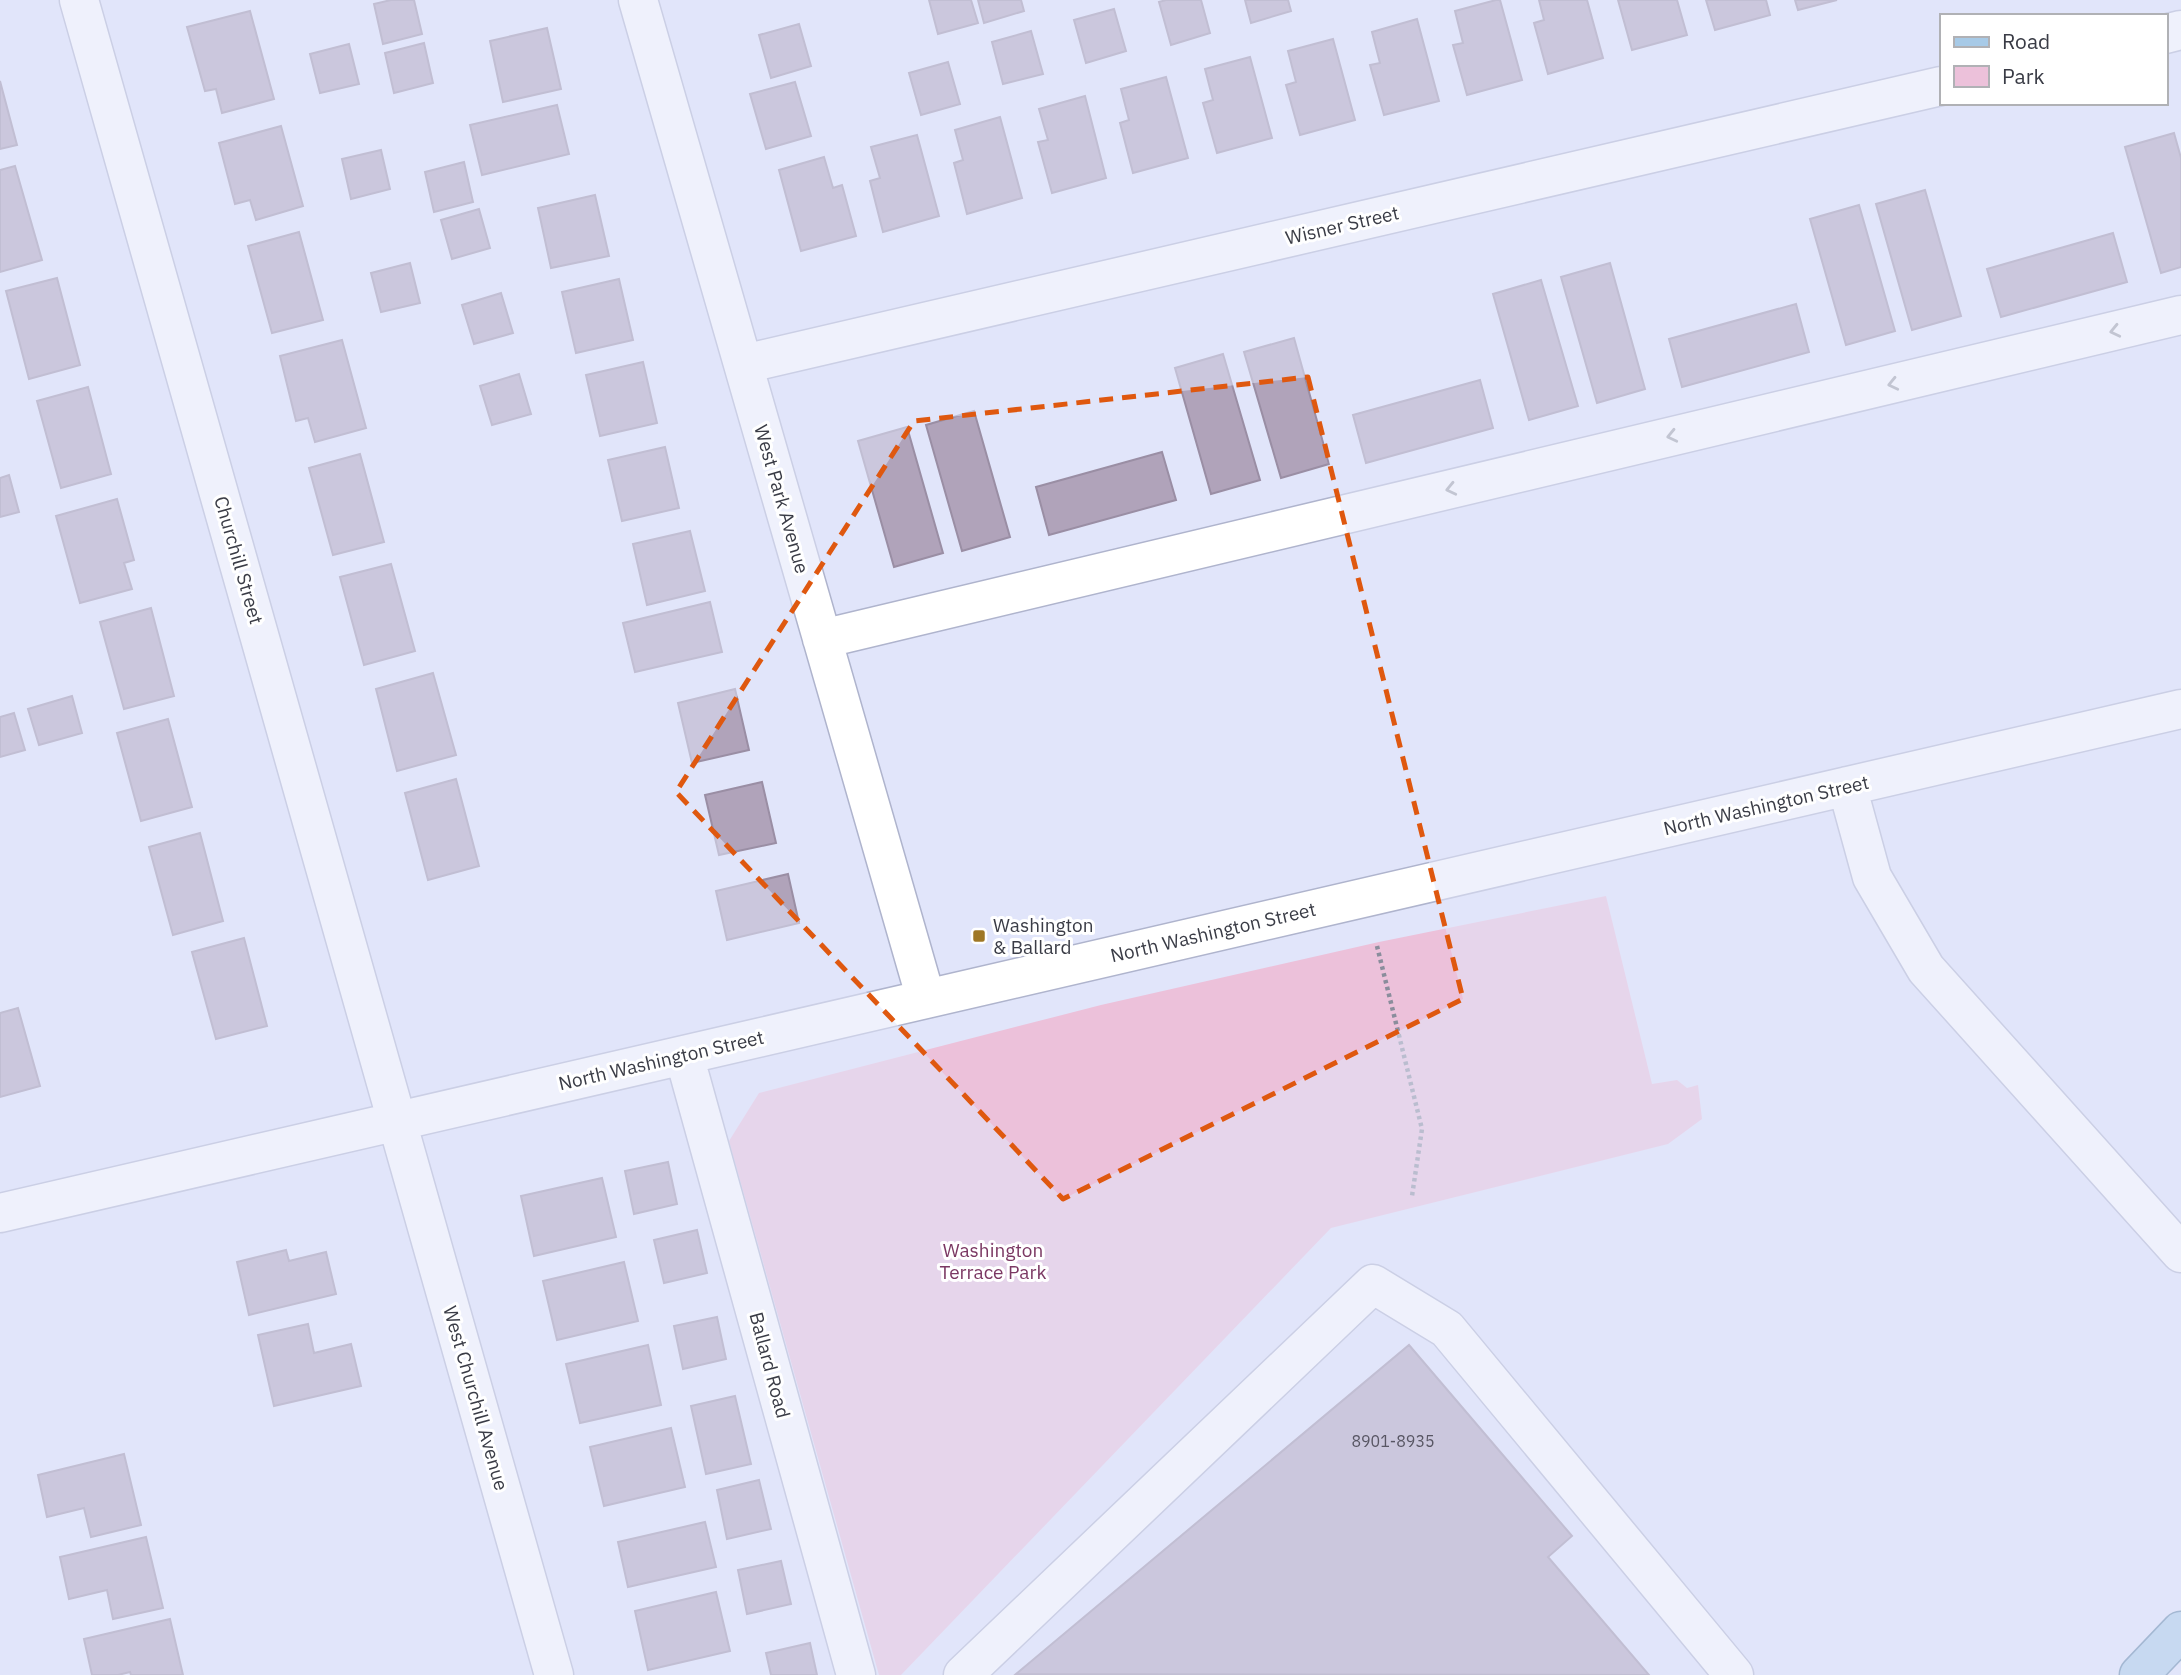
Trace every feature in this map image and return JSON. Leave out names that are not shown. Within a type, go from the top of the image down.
[{"type":"main road","points":[[2139,1675],[2181,1631]]},
{"type":"street","name":"Churchill Street","points":[[79,0],[398,1121]]},
{"type":"street","name":"West Park Avenue","points":[[638,0],[926,999]]},
{"type":"street","name":"Wisner Street","points":[[744,364],[1940,86]]},
{"type":"street","points":[[822,639],[2181,315]]},
{"type":"street","name":"North Washington Street","points":[[0,1213],[2181,709]]},
{"type":"street","points":[[1847,786],[1872,877],[1926,969],[2181,1253]]},
{"type":"street","name":"Ballard Road","points":[[684,1055],[856,1675]]},
{"type":"street","name":"West Churchill Avenue","points":[[398,1121],[554,1675]]},
{"type":"street","points":[[963,1675],[1373,1284],[1447,1329],[1734,1675]]},
{"type":"path","points":[[1377,946],[1422,1129],[1412,1196]]},
{"type":"highlighted area","points":[[1308,377],[1463,999],[1063,1199],[676,792],[914,421]]},
{"type":"green space","name":"Washington Terrace Park","points":[[1606,896],[1652,1084],[1677,1080],[1687,1088],[1698,1085],[1702,1119],[1668,1144],[1331,1228],[901,1675],[879,1675],[729,1141],[759,1093],[1101,1005],[1379,942]]},
{"type":"building","points":[[391,0],[414,0],[422,34],[383,44],[374,4]]},
{"type":"building","points":[[929,0],[971,0],[978,23],[938,34]]},
{"type":"building","points":[[978,0],[1021,0],[1024,11],[984,23]]},
{"type":"building","points":[[1201,0],[1210,33],[1171,45],[1159,2]]},
{"type":"building","points":[[1245,0],[1288,0],[1291,11],[1251,23]]},
{"type":"building","points":[[1500,0],[1522,80],[1467,95],[1453,45],[1463,43],[1455,11]]},
{"type":"building","points":[[1539,0],[1587,0],[1603,58],[1548,74],[1534,23],[1544,20]]},
{"type":"building","points":[[1618,0],[1677,0],[1687,35],[1632,50]]},
{"type":"building","points":[[1706,0],[1766,0],[1770,15],[1715,30]]},
{"type":"building","points":[[1795,0],[1837,0],[1798,10]]},
{"type":"building","points":[[1114,9],[1126,51],[1086,63],[1074,20]]},
{"type":"building","points":[[250,11],[274,99],[222,113],[216,89],[205,91],[187,27]]},
{"type":"building","points":[[1417,19],[1439,101],[1384,115],[1370,65],[1380,63],[1372,32]]},
{"type":"building","points":[[799,24],[811,66],[771,78],[759,35]]},
{"type":"building","points":[[547,28],[561,89],[503,102],[490,41]]},
{"type":"building","points":[[1031,31],[1043,74],[1003,84],[992,42]]},
{"type":"building","points":[[1333,39],[1355,120],[1300,135],[1286,85],[1296,82],[1288,51]]},
{"type":"building","points":[[424,43],[433,83],[394,93],[385,53]]},
{"type":"building","points":[[349,44],[359,84],[320,93],[310,54]]},
{"type":"building","points":[[1250,57],[1272,138],[1217,153],[1203,103],[1213,100],[1205,69]]},
{"type":"building","points":[[948,62],[960,104],[921,115],[909,73]]},
{"type":"building","points":[[1166,77],[1188,158],[1133,173],[1120,123],[1129,120],[1121,89]]},
{"type":"building","points":[[0,81],[17,145],[0,149]]},
{"type":"building","points":[[795,82],[811,136],[766,149],[750,94]]},
{"type":"building","points":[[1085,96],[1106,178],[1052,193],[1038,142],[1048,140],[1039,109]]},
{"type":"building","points":[[557,105],[569,154],[482,175],[470,125]]},
{"type":"building","points":[[1000,117],[1022,198],[967,214],[954,163],[963,160],[955,130]]},
{"type":"building","points":[[281,126],[303,206],[256,220],[250,200],[235,204],[219,143]]},
{"type":"building","points":[[2174,133],[2181,158],[2181,267],[2161,273],[2125,147]]},
{"type":"building","points":[[917,135],[939,216],[883,232],[870,181],[880,178],[871,147]]},
{"type":"building","points":[[381,150],[390,189],[351,199],[342,159]]},
{"type":"building","points":[[824,157],[833,188],[842,185],[856,236],[801,251],[779,170]]},
{"type":"building","points":[[464,162],[473,202],[434,212],[425,172]]},
{"type":"building","points":[[15,166],[42,260],[0,272],[0,170]]},
{"type":"building","points":[[1925,190],[1961,316],[1912,330],[1876,204]]},
{"type":"building","points":[[595,195],[609,256],[551,268],[538,208]]},
{"type":"building","points":[[1859,205],[1895,331],[1846,345],[1810,219]]},
{"type":"building","points":[[479,209],[490,248],[452,259],[441,220]]},
{"type":"building","points":[[299,232],[323,320],[272,333],[248,246]]},
{"type":"building","points":[[2113,233],[2127,282],[2001,317],[1987,269]]},
{"type":"building","points":[[410,263],[420,303],[381,312],[371,273]]},
{"type":"building","points":[[1610,263],[1645,389],[1597,403],[1561,277]]},
{"type":"building","points":[[57,278],[80,365],[29,379],[6,291]]},
{"type":"building","points":[[619,279],[633,340],[576,353],[562,292]]},
{"type":"building","points":[[1541,280],[1578,406],[1529,420],[1493,294]]},
{"type":"building","points":[[501,293],[513,333],[474,344],[462,305]]},
{"type":"building","points":[[1796,304],[1809,352],[1682,387],[1669,339]]},
{"type":"building","points":[[1294,338],[1329,464],[1281,478],[1244,352]]},
{"type":"building","points":[[342,340],[366,428],[315,442],[308,418],[296,421],[280,356]]},
{"type":"building","points":[[1223,354],[1260,480],[1211,494],[1175,368]]},
{"type":"building","points":[[643,362],[657,423],[600,436],[586,375]]},
{"type":"building","points":[[519,374],[531,414],[492,425],[480,386]]},
{"type":"building","points":[[1480,380],[1493,428],[1366,463],[1353,415]]},
{"type":"building","points":[[88,387],[111,474],[61,488],[37,401]]},
{"type":"building","points":[[974,411],[1010,537],[962,551],[926,425]]},
{"type":"building","points":[[907,427],[943,553],[894,567],[858,441]]},
{"type":"building","points":[[665,447],[679,508],[622,521],[608,460]]},
{"type":"building","points":[[1162,452],[1176,500],[1049,535],[1036,487]]},
{"type":"building","points":[[360,454],[384,542],[333,555],[309,468]]},
{"type":"building","points":[[9,475],[19,512],[0,517],[0,478]]},
{"type":"building","points":[[117,499],[134,560],[124,563],[132,589],[80,603],[56,516]]},
{"type":"building","points":[[690,531],[705,591],[647,605],[633,544]]},
{"type":"building","points":[[391,564],[415,651],[364,665],[340,577]]},
{"type":"building","points":[[710,602],[722,652],[635,672],[623,623]]},
{"type":"building","points":[[151,608],[174,696],[124,709],[100,622]]},
{"type":"building","points":[[433,673],[456,755],[397,771],[376,689]]},
{"type":"building","points":[[735,689],[749,750],[692,763],[678,703]]},
{"type":"building","points":[[72,696],[82,733],[39,745],[28,709]]},
{"type":"building","points":[[14,713],[25,750],[0,757],[0,717]]},
{"type":"building","points":[[168,719],[192,807],[141,821],[117,733]]},
{"type":"building","points":[[456,779],[479,866],[428,880],[405,793]]},
{"type":"building","points":[[762,782],[776,843],[719,855],[705,795]]},
{"type":"building","points":[[200,833],[223,921],[173,935],[149,847]]},
{"type":"building","points":[[788,874],[799,923],[727,940],[716,891]]},
{"type":"building","points":[[244,938],[267,1026],[216,1039],[192,952]]},
{"type":"building","points":[[18,1008],[40,1086],[0,1097],[0,1013]]},
{"type":"building","points":[[668,1162],[677,1204],[634,1214],[625,1171]]},
{"type":"building","points":[[602,1178],[616,1237],[534,1256],[521,1196]]},
{"type":"building","points":[[697,1230],[707,1273],[664,1283],[654,1240]]},
{"type":"building","points":[[286,1250],[289,1261],[326,1252],[336,1294],[249,1315],[237,1262]]},
{"type":"building","points":[[624,1262],[638,1321],[557,1340],[543,1281]]},
{"type":"building","points":[[717,1317],[726,1359],[683,1369],[674,1326]]},
{"type":"building","points":[[308,1324],[314,1353],[351,1344],[361,1386],[274,1406],[258,1335]]},
{"type":"building","points":[[648,1345],[661,1405],[580,1423],[566,1364]]},
{"type":"building","points":[[1409,1345],[1572,1536],[1548,1557],[1649,1675],[1016,1674]]},
{"type":"building","points":[[735,1396],[751,1464],[706,1474],[691,1406]]},
{"type":"building","points":[[671,1428],[685,1487],[604,1506],[590,1447]]},
{"type":"building","points":[[124,1454],[141,1525],[91,1537],[84,1508],[47,1517],[38,1475]]},
{"type":"building","points":[[759,1480],[771,1529],[727,1539],[717,1490]]},
{"type":"building","points":[[705,1522],[716,1567],[628,1587],[618,1542]]},
{"type":"building","points":[[146,1537],[163,1608],[113,1619],[107,1590],[69,1599],[60,1557]]},
{"type":"building","points":[[781,1561],[791,1604],[747,1614],[738,1570]]},
{"type":"building","points":[[716,1592],[730,1651],[648,1670],[635,1611]]},
{"type":"building","points":[[170,1619],[183,1675],[131,1675],[130,1672],[92,1675],[84,1639]]},
{"type":"building","points":[[810,1643],[817,1675],[771,1675],[766,1653]]},
{"type":"place","name":"Washington & Ballard","points":[[979,936]]}]
